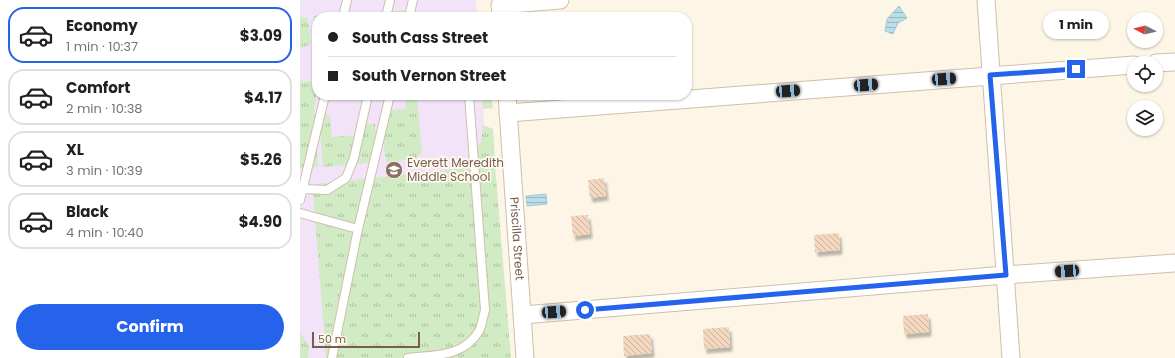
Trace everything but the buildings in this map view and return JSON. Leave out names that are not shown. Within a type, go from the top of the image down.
[{"type":"street","points":[[500,11],[560,0]]},
{"type":"street","points":[[986,0],[990,75],[1011,358]]},
{"type":"street","points":[[1163,63],[1175,62]]},
{"type":"street","points":[[692,98],[1127,65]]},
{"type":"street","name":"Priscilla Street","points":[[507,100],[525,358]]},
{"type":"street","points":[[508,113],[673,100]]},
{"type":"street","points":[[523,315],[1006,275],[1175,263]]},
{"type":"lane","points":[[344,12],[347,0]]},
{"type":"lane","points":[[387,12],[390,0]]},
{"type":"lane","points":[[410,12],[413,0]]},
{"type":"lane","points":[[300,200],[324,100]]},
{"type":"lane","points":[[303,189],[327,190],[346,178],[354,158],[367,100]]},
{"type":"lane","points":[[332,358],[358,229],[389,100]]},
{"type":"lane","points":[[408,358],[451,353],[468,345],[479,330],[485,310],[469,100]]},
{"type":"lane","points":[[300,213],[358,229]]},
{"type":"shaded area","name":"Everett Meredith Middle School","points":[[300,0],[476,0],[477,12],[312,12],[312,100],[482,100],[502,358],[300,358]]},
{"type":"green space","points":[[408,10],[409,12],[382,12]]},
{"type":"green space","points":[[300,16],[308,19],[311,44],[308,44],[308,46],[300,47]]},
{"type":"green space","points":[[312,81],[312,100],[316,100],[314,109],[318,167],[300,168],[300,82]]},
{"type":"green space","points":[[405,100],[417,100],[422,152],[416,159],[386,162],[381,124],[388,123],[388,110],[406,109]]},
{"type":"green space","points":[[482,100],[492,100],[493,108],[483,109]]},
{"type":"green space","points":[[319,115],[330,115],[332,137],[357,135],[356,122],[366,121],[367,124],[375,124],[378,162],[323,167]]},
{"type":"green space","points":[[483,125],[493,129],[495,162],[464,166],[481,142]]},
{"type":"green space","points":[[495,165],[511,358],[326,358],[313,191],[316,184]]},
{"type":"green space","points":[[300,332],[309,347],[308,358],[300,358]]},
{"type":"water","points":[[899,6],[907,18],[898,23],[893,34],[885,31],[887,19]]},
{"type":"water","points":[[546,194],[547,204],[527,206],[526,196]]},
{"type":"place","name":"Everett Meredith Middle School","points":[[394,170]]},
{"type":"route","points":[[585,310],[1006,275],[990,75],[1076,69]]}]
